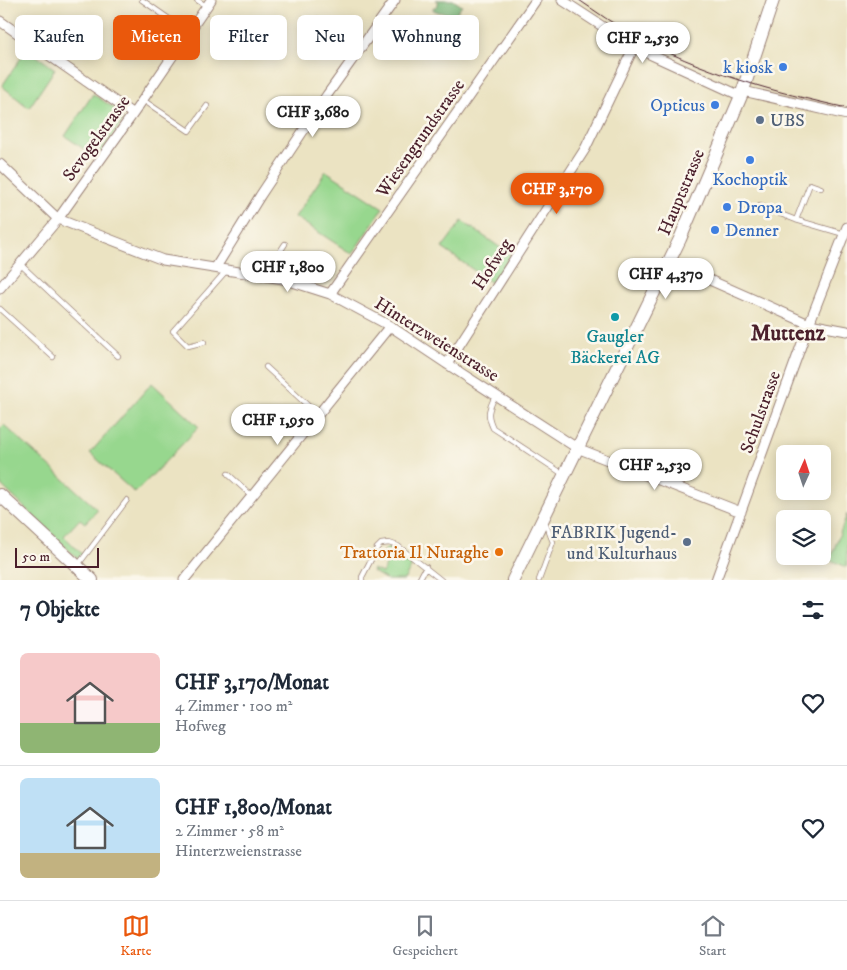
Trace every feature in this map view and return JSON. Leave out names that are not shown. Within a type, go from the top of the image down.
[{"type":"street","points":[[363,45],[395,0]]},
{"type":"street","name":"Wiesengrundstrasse","points":[[330,294],[536,0]]},
{"type":"street","points":[[562,0],[634,47],[742,93],[847,115]]},
{"type":"street","name":"Hauptstrasse","points":[[513,580],[669,262],[704,184],[742,93],[773,0]]},
{"type":"street","name":"Sevogelstrasse","points":[[200,15],[208,3]]},
{"type":"street","points":[[0,21],[133,114]]},
{"type":"street","name":"Hofweg","points":[[447,364],[585,149],[634,47]]},
{"type":"street","name":"Sevogelstrasse","points":[[0,288],[58,219],[169,60]]},
{"type":"street","points":[[216,267],[260,196],[352,60]]},
{"type":"street","name":"Hinterzweienstrasse","points":[[0,164],[58,219],[163,260],[283,279],[330,294],[390,326],[577,448],[741,512]]},
{"type":"street","name":"Schulstrasse","points":[[716,580],[808,324],[846,230]]},
{"type":"street","points":[[669,262],[808,324],[847,331]]},
{"type":"street","points":[[184,580],[390,326]]},
{"type":"street","points":[[0,495],[92,580]]},
{"type":"lane","points":[[142,0],[164,15]]},
{"type":"lane","points":[[197,0],[208,3]]},
{"type":"lane","points":[[143,100],[189,131],[207,106]]},
{"type":"lane","points":[[796,220],[810,184],[821,188]]},
{"type":"lane","points":[[760,206],[796,220],[846,230]]},
{"type":"lane","points":[[264,276],[285,244]]},
{"type":"lane","points":[[20,264],[118,356]]},
{"type":"lane","points":[[204,342],[188,346],[172,331],[227,269]]},
{"type":"lane","points":[[0,309],[53,357]]},
{"type":"lane","points":[[266,367],[318,415]]},
{"type":"lane","points":[[495,396],[488,417],[493,428],[564,474]]},
{"type":"lane","points":[[228,474],[252,496]]},
{"type":"lane","points":[[78,566],[127,500]]},
{"type":"lane","points":[[539,580],[553,542],[543,518]]},
{"type":"lane","points":[[362,580],[377,548],[381,544],[389,543],[398,546],[441,580]]},
{"type":"lane","points":[[419,580],[426,568]]},
{"type":"green space","points":[[435,0],[453,0],[462,6],[455,14],[443,13],[432,9],[438,5],[438,1]]},
{"type":"green space","points":[[20,60],[42,60],[55,69],[29,108],[2,86]]},
{"type":"green space","points":[[93,94],[122,115],[122,122],[97,158],[65,136]]},
{"type":"green space","points":[[326,171],[383,208],[352,254],[295,217]]},
{"type":"green space","points":[[462,221],[511,255],[492,283],[442,248]]},
{"type":"green space","points":[[152,383],[199,427],[135,493],[90,453]]},
{"type":"green space","points":[[4,425],[98,510],[85,523],[80,519],[64,536],[83,555],[78,559],[0,484],[0,429]]},
{"type":"green space","points":[[847,514],[847,567],[831,560]]},
{"type":"green space","points":[[388,547],[394,547],[393,555],[409,563],[410,556],[417,562],[414,562],[404,580],[387,580],[372,571],[373,569],[382,573],[392,553],[384,551]]},
{"type":"tram line","points":[[579,0],[627,31],[685,60],[765,88],[847,108]]},
{"type":"place","name":"k kiosk","points":[[783,67]]},
{"type":"place","name":"Opticus","points":[[715,105]]},
{"type":"place","name":"UBS","points":[[760,120]]},
{"type":"place","name":"Kochoptik","points":[[750,160]]},
{"type":"place","name":"Dropa","points":[[727,207]]},
{"type":"place","name":"Denner","points":[[715,230]]},
{"type":"place","name":"Gaugler Bäckerei AG","points":[[615,317]]},
{"type":"place","name":"FABRIK Jugend- und Kulturhaus","points":[[687,542]]},
{"type":"place","name":"Trattoria Il Nuraghe","points":[[499,552]]},
{"type":"district","name":"Muttenz","points":[[788,332]]}]
